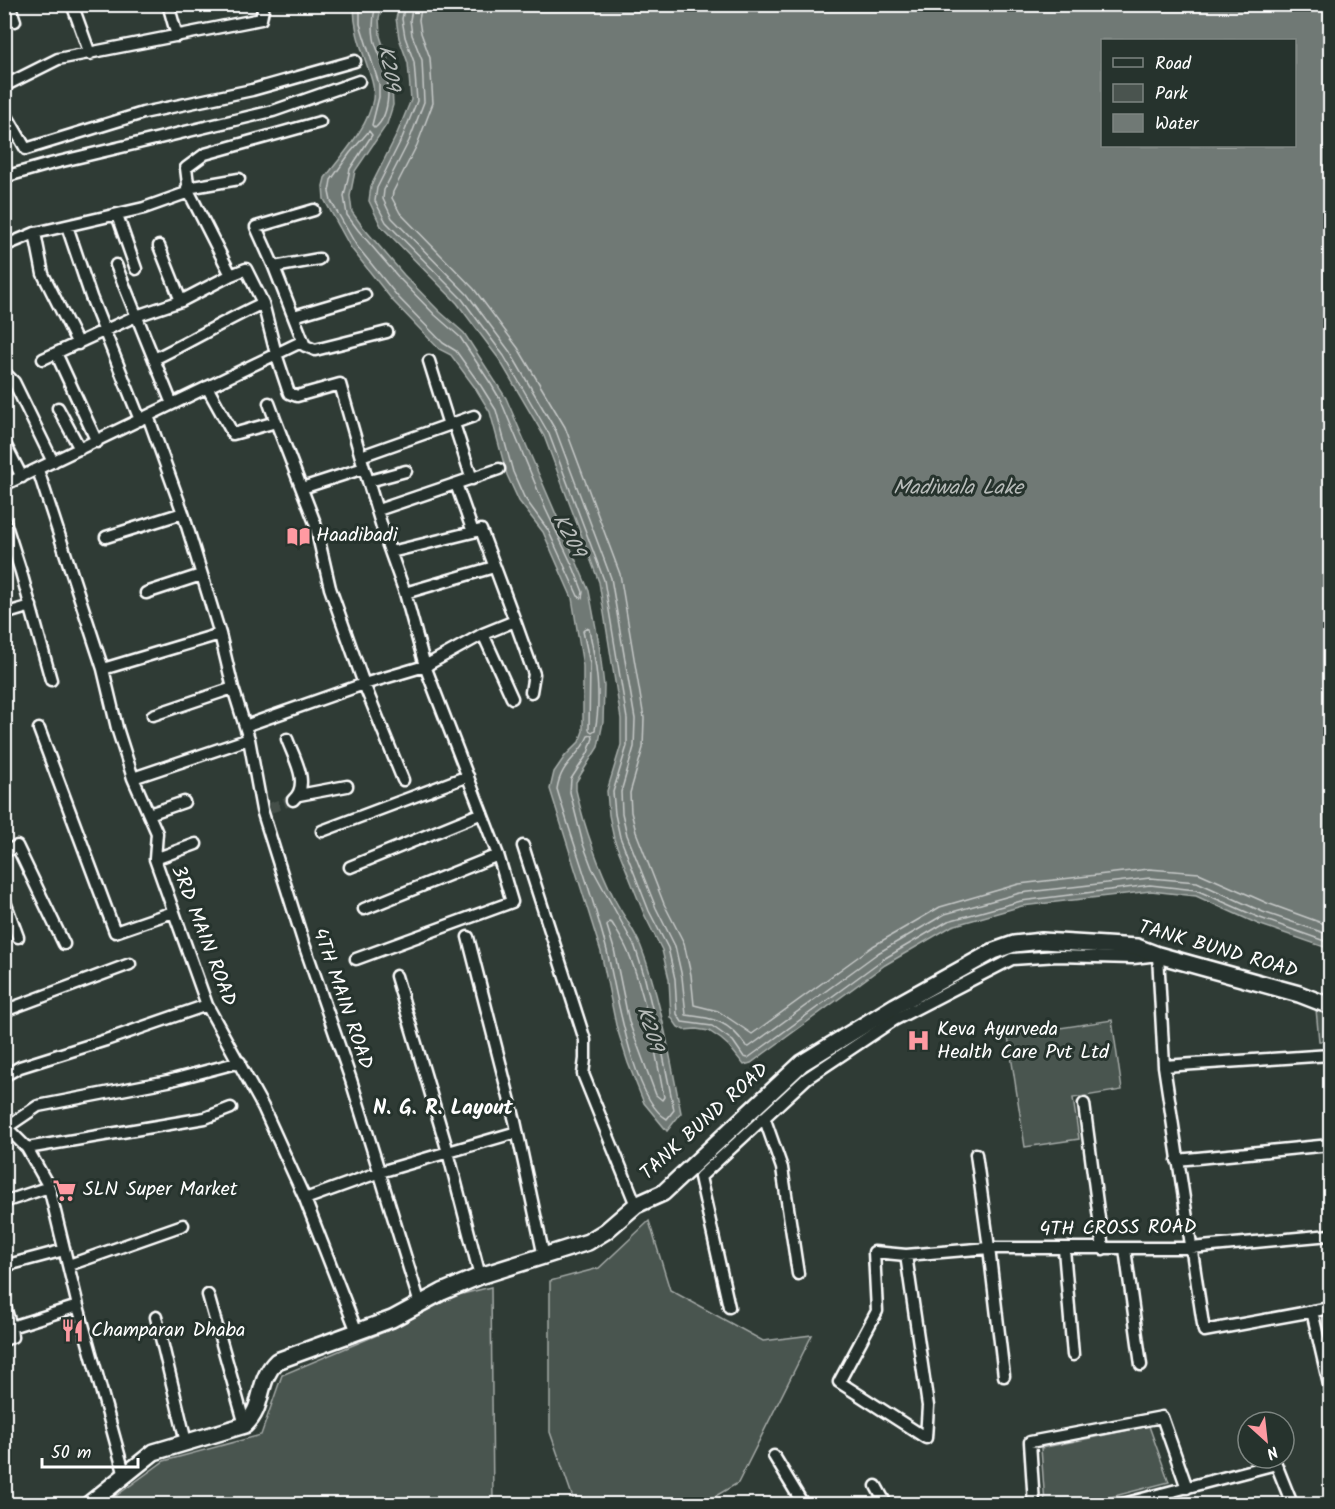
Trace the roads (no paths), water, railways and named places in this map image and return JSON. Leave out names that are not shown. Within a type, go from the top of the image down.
[{"type":"main road","name":"TANK BUND ROAD","points":[[244,1425],[253,1417],[265,1375],[277,1361],[392,1318],[480,1276],[588,1242],[606,1231],[636,1205],[663,1193],[802,1063],[895,1006],[994,951],[1042,941],[1137,947],[1158,956],[1299,994],[1330,1006]]},
{"type":"main road","points":[[89,1504],[154,1452],[244,1425]]},
{"type":"street","points":[[9,4],[15,21]]},
{"type":"street","points":[[72,4],[90,54]]},
{"type":"street","points":[[168,4],[177,36]]},
{"type":"street","points":[[4,86],[58,59],[261,20],[264,4]]},
{"type":"street","points":[[4,111],[26,149],[143,113],[252,90],[355,61]]},
{"type":"street","points":[[4,177],[273,111],[359,81]]},
{"type":"street","points":[[231,275],[188,190],[186,168],[205,154],[320,122]]},
{"type":"street","points":[[4,246],[35,233],[144,208],[188,190],[239,178]]},
{"type":"street","points":[[305,346],[256,227],[314,210]]},
{"type":"street","points":[[117,214],[136,269]]},
{"type":"street","name":"4TH MAIN ROAD","points":[[67,226],[105,331],[183,513],[220,634],[304,944],[351,1080],[420,1304]]},
{"type":"street","points":[[35,233],[43,274],[78,344]]},
{"type":"street","points":[[159,246],[181,301]]},
{"type":"street","points":[[274,267],[319,259]]},
{"type":"street","points":[[116,265],[172,404]]},
{"type":"street","points":[[43,358],[136,316],[181,301],[246,269],[263,303],[289,393],[297,396],[340,384],[364,468],[405,593],[425,666],[498,855],[512,902],[356,959]]},
{"type":"street","points":[[294,316],[365,295]]},
{"type":"street","points":[[154,359],[263,303]]},
{"type":"street","points":[[4,485],[299,343],[315,350],[387,332]]},
{"type":"street","points":[[56,353],[97,442]]},
{"type":"street","points":[[429,361],[472,479]]},
{"type":"street","points":[[4,372],[14,382],[53,462]]},
{"type":"street","points":[[207,387],[233,434],[276,422]]},
{"type":"street","points":[[269,403],[315,523],[330,588],[364,684],[403,780]]},
{"type":"street","points":[[58,408],[80,449]]},
{"type":"street","points":[[361,456],[474,416]]},
{"type":"street","points":[[4,442],[22,477]]},
{"type":"street","points":[[302,488],[364,468]]},
{"type":"street","points":[[378,510],[499,469]]},
{"type":"street","name":"3RD MAIN ROAD","points":[[38,470],[104,669],[117,728],[133,778],[158,833],[154,859],[207,1005],[263,1107],[305,1200],[357,1332]]},
{"type":"street","points":[[369,481],[406,471]]},
{"type":"street","points":[[456,484],[472,532]]},
{"type":"street","points":[[106,537],[183,513]]},
{"type":"street","points":[[4,519],[51,680]]},
{"type":"street","points":[[391,552],[481,531],[534,674],[531,692]]},
{"type":"street","points":[[405,593],[494,567]]},
{"type":"street","points":[[146,593],[201,575]]},
{"type":"street","points":[[4,614],[31,606]]},
{"type":"street","points":[[245,726],[364,684],[425,666],[483,634],[515,621]]},
{"type":"street","points":[[104,669],[220,634]]},
{"type":"street","points":[[483,634],[512,698]]},
{"type":"street","points":[[153,715],[233,688]]},
{"type":"street","points":[[39,729],[115,932],[173,912]]},
{"type":"street","points":[[133,778],[249,738]]},
{"type":"street","points":[[288,739],[303,787],[296,798],[347,786]]},
{"type":"street","points":[[322,831],[468,776]]},
{"type":"street","points":[[149,814],[184,802]]},
{"type":"street","points":[[350,867],[482,813]]},
{"type":"street","points":[[154,859],[196,844]]},
{"type":"street","points":[[4,852],[17,846],[64,944]]},
{"type":"street","points":[[523,846],[585,1040],[583,1074],[636,1205]]},
{"type":"street","points":[[364,909],[498,855]]},
{"type":"street","points":[[4,899],[18,937]]},
{"type":"street","points":[[468,937],[493,1028],[544,1257]]},
{"type":"street","points":[[729,1307],[700,1177],[807,1078],[894,1020],[1012,959],[1058,956],[1133,958],[1158,956],[1164,1065],[1204,1331],[1330,1308]]},
{"type":"street","points":[[4,1011],[130,964]]},
{"type":"street","points":[[396,976],[448,1152],[480,1276]]},
{"type":"street","points":[[4,1076],[20,1067],[207,1005]]},
{"type":"street","points":[[1164,1065],[1330,1055]]},
{"type":"street","points":[[125,1476],[78,1306],[49,1187],[27,1148],[6,1126],[38,1106],[168,1081],[240,1062]]},
{"type":"street","points":[[1084,1104],[1103,1249]]},
{"type":"street","points":[[27,1148],[205,1118],[231,1108]]},
{"type":"street","points":[[764,1117],[782,1168],[798,1274]]},
{"type":"street","points":[[305,1200],[380,1172],[517,1132]]},
{"type":"street","points":[[1177,1160],[1330,1145]]},
{"type":"street","points":[[976,1154],[990,1248],[1004,1377]]},
{"type":"street","points":[[4,1202],[49,1187]]},
{"type":"street","points":[[69,1265],[183,1225]]},
{"type":"street","name":"4TH CROSS ROAD","points":[[906,1255],[928,1406],[926,1438],[839,1382],[878,1311],[874,1252],[906,1255],[990,1248],[1191,1248],[1330,1235]]},
{"type":"street","points":[[1064,1249],[1073,1355]]},
{"type":"street","points":[[1125,1249],[1141,1365]]},
{"type":"street","points":[[4,1266],[64,1250]]},
{"type":"street","points":[[208,1295],[244,1425]]},
{"type":"street","points":[[4,1303],[12,1337],[4,1340]]},
{"type":"street","points":[[11,1327],[78,1306]]},
{"type":"street","points":[[1311,1311],[1330,1389]]},
{"type":"street","points":[[156,1317],[186,1442]]},
{"type":"street","points":[[1034,1504],[1030,1442],[1162,1417],[1187,1488]]},
{"type":"street","points":[[774,1456],[803,1504]]},
{"type":"street","points":[[1123,1504],[1276,1464],[1293,1504]]},
{"type":"street","points":[[876,1486],[886,1504]]},
{"type":"water","name":"K209","points":[[354,5],[382,5],[379,18],[380,36],[391,70],[393,105],[387,124],[355,171],[350,196],[352,212],[404,275],[464,333],[506,398],[589,591],[604,686],[603,722],[598,747],[576,782],[576,790],[598,861],[616,902],[639,941],[654,987],[681,1113],[667,1131],[644,1103],[628,1063],[616,1025],[601,952],[550,789],[554,772],[579,742],[583,731],[583,666],[572,598],[543,532],[519,501],[507,475],[490,412],[476,389],[451,355],[439,349],[393,301],[351,248],[324,199],[325,178],[366,120],[374,94],[358,35]]},
{"type":"water","name":"Madiwala Lake","points":[[400,5],[1330,5],[1330,949],[1258,924],[1196,896],[1151,891],[1022,906],[952,926],[885,965],[751,1063],[744,1065],[729,1046],[709,1031],[684,1030],[678,1027],[671,1017],[669,979],[662,950],[644,914],[614,839],[609,815],[607,791],[621,745],[621,719],[599,582],[544,436],[499,359],[457,303],[381,226],[369,201],[371,186],[411,100],[408,63],[399,38],[396,18]]},
{"type":"tunnel","points":[[270,808],[293,800]]},
{"type":"place","name":"Haadibadi","points":[[298,536]]},
{"type":"place","name":"Keva Ayurveda Health Care Pvt Ltd","points":[[919,1041]]},
{"type":"place","name":"SLN Super Market","points":[[65,1190]]},
{"type":"place","name":"Champaran Dhaba","points":[[73,1331]]},
{"type":"district","name":"N. G. R. Layout","points":[[443,1108]]}]
